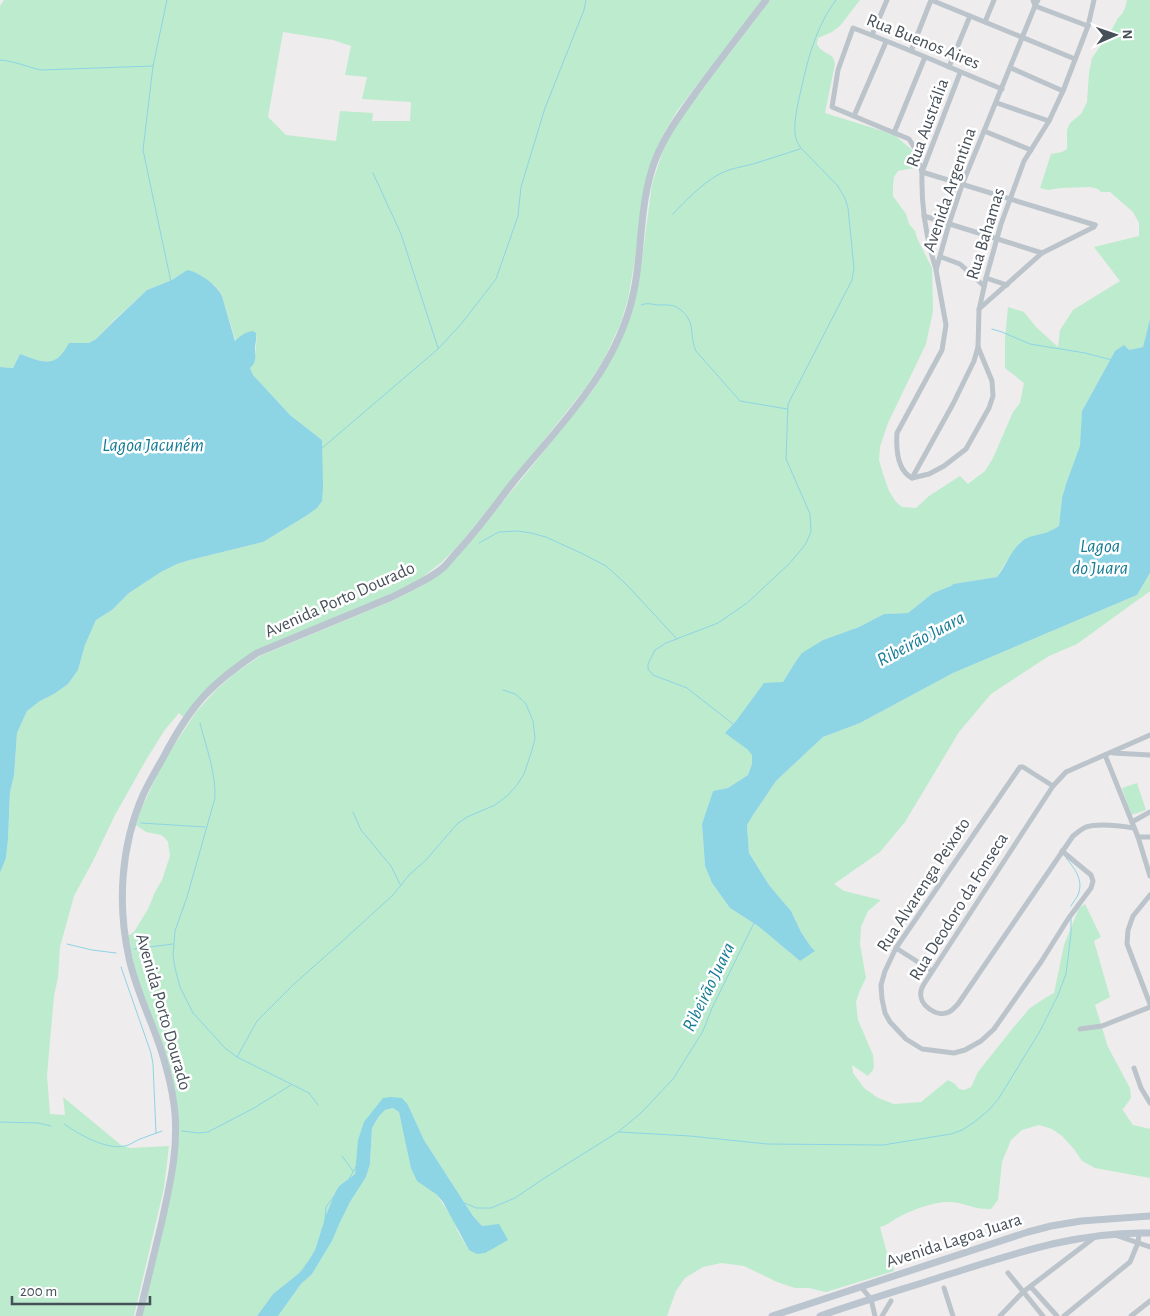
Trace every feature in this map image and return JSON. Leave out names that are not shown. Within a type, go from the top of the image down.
[{"type":"main road","name":"Avenida Porto Dourado","points":[[139,1316],[175,1160],[176,1136],[172,1090],[167,1068],[134,978],[126,940],[122,905],[125,861],[132,825],[143,795],[166,751],[181,728],[205,695],[216,685],[258,653],[392,597],[412,587],[444,566],[470,538],[512,484],[575,410],[590,390],[604,366],[619,338],[630,309],[637,274],[645,200],[651,173],[661,146],[674,122],[766,0]]},
{"type":"main road","name":"Avenida Lagoa Juara","points":[[772,1316],[1028,1232],[1081,1221],[1150,1216]]},
{"type":"main road","name":"Avenida Lagoa Juara","points":[[820,1316],[1031,1248],[1061,1241],[1098,1236],[1150,1233]]},
{"type":"street","points":[[872,35],[888,0]]},
{"type":"street","points":[[911,51],[931,0],[1075,59]]},
{"type":"street","points":[[946,6],[948,0]]},
{"type":"street","points":[[985,22],[994,0]]},
{"type":"street","name":"Rua Bahamas","points":[[912,478],[953,404],[974,361],[978,346],[979,310],[997,239],[1024,161],[1049,121],[1063,91],[1088,26],[1094,0]]},
{"type":"street","points":[[1035,2],[1088,26]]},
{"type":"street","name":"Avenida Argentina","points":[[912,478],[907,475],[901,464],[896,448],[897,433],[942,350],[946,325],[936,270],[962,185],[1023,38],[1035,2]]},
{"type":"street","points":[[950,67],[970,16]]},
{"type":"street","name":"Rua Buenos Aires","points":[[854,116],[832,107],[838,70],[854,28],[1002,89]]},
{"type":"street","points":[[886,42],[854,116],[908,139],[914,146],[922,172],[1095,226],[1042,253],[979,310]]},
{"type":"street","points":[[894,133],[925,57]]},
{"type":"street","points":[[1011,68],[1063,91]]},
{"type":"street","name":"Rua Austrália","points":[[936,270],[924,216],[922,172],[960,73]]},
{"type":"street","points":[[997,103],[1049,121]]},
{"type":"street","points":[[984,131],[1031,150]]},
{"type":"street","points":[[924,216],[1042,253]]},
{"type":"street","points":[[941,257],[960,264],[984,286]]},
{"type":"street","points":[[986,278],[1007,285]]},
{"type":"street","points":[[912,478],[928,474],[944,466],[966,449],[989,408],[993,396],[992,381],[978,346]]},
{"type":"street","name":"Rua Deodoro da Fonseca","points":[[1134,828],[1110,825],[1085,827],[1073,836],[958,1004],[951,1012],[943,1014],[933,1012],[927,1008],[920,993],[924,984],[1053,786],[1066,772],[1150,735]]},
{"type":"street","points":[[1150,755],[1108,754],[1150,876]]},
{"type":"street","name":"Rua Alvarenga Peixoto","points":[[1053,786],[1020,766],[896,948],[885,971],[881,985],[882,999],[885,1013],[890,1022],[906,1039],[922,1048],[954,1053],[965,1050],[980,1041],[994,1029],[1091,888],[1093,881],[1091,875],[1062,851]]},
{"type":"street","points":[[1132,822],[1150,812]]},
{"type":"street","points":[[1138,837],[1150,837]]},
{"type":"street","points":[[1080,1029],[1102,1026],[1150,1005],[1127,944],[1128,930],[1133,916],[1150,895]]},
{"type":"street","points":[[896,948],[932,971]]},
{"type":"street","points":[[1134,1068],[1150,1103]]},
{"type":"street","points":[[1064,1316],[1130,1262],[1138,1244],[1139,1233]]},
{"type":"street","points":[[1114,1234],[1150,1247]]},
{"type":"street","points":[[1000,1316],[1031,1286],[1098,1236]]},
{"type":"street","points":[[1008,1273],[1043,1316]]},
{"type":"street","points":[[1031,1286],[1057,1316]]},
{"type":"street","points":[[861,1287],[871,1299],[875,1316]]},
{"type":"street","points":[[944,1288],[953,1316]]},
{"type":"street","points":[[882,1316],[891,1301]]},
{"type":"street","points":[[1131,1316],[1150,1301]]},
{"type":"green space","points":[[4,0],[762,0],[677,111],[656,150],[646,183],[628,299],[620,325],[604,359],[587,386],[459,545],[442,562],[419,580],[389,595],[256,650],[184,718],[179,713],[164,731],[146,760],[115,815],[74,896],[60,947],[58,977],[54,996],[47,1075],[50,1114],[65,1115],[63,1097],[121,1145],[130,1148],[169,1146],[164,1188],[134,1316],[0,1316],[0,873],[6,858],[10,792],[14,776],[17,733],[27,711],[68,684],[78,670],[85,645],[96,620],[112,610],[129,593],[177,564],[263,542],[317,508],[322,440],[290,415],[253,375],[250,368],[255,356],[257,336],[236,342],[219,290],[194,272],[184,272],[172,280],[147,290],[96,339],[89,343],[69,344],[55,360],[45,362],[20,354],[13,368],[0,367],[0,6]],"holes":[[[283,32],[333,40],[351,46],[345,75],[367,77],[362,99],[411,102],[410,121],[372,121],[373,113],[340,111],[336,141],[286,135],[268,117]]]},
{"type":"green space","points":[[770,0],[860,0],[840,26],[818,38],[818,46],[821,50],[832,56],[835,64],[825,113],[886,132],[897,137],[912,150],[914,168],[898,171],[894,177],[893,196],[906,214],[909,224],[915,231],[932,268],[933,311],[926,344],[888,423],[880,447],[879,460],[889,491],[896,502],[902,507],[916,508],[929,496],[960,476],[968,484],[985,471],[993,458],[1013,412],[1020,403],[1024,383],[1005,368],[1008,307],[1024,312],[1036,327],[1058,347],[1060,330],[1073,310],[1120,281],[1094,247],[1139,236],[1139,223],[1133,212],[1110,192],[1101,192],[1090,187],[1048,190],[1040,188],[1051,154],[1067,149],[1067,130],[1070,123],[1081,114],[1087,102],[1092,58],[1122,14],[1127,0],[1150,0],[1150,319],[1143,347],[1115,351],[1082,411],[1081,446],[1062,498],[1059,526],[1049,532],[1020,542],[997,577],[953,584],[933,593],[908,613],[884,614],[859,627],[823,640],[802,654],[783,682],[736,721],[726,733],[747,749],[752,755],[752,764],[748,775],[728,788],[713,791],[702,824],[705,866],[712,883],[730,908],[758,926],[800,961],[814,951],[801,932],[791,911],[769,885],[749,853],[747,825],[776,781],[823,737],[860,723],[953,673],[1137,595],[1150,573],[1150,591],[1077,644],[1049,656],[991,694],[959,732],[905,822],[880,852],[834,884],[844,891],[881,900],[868,911],[861,927],[860,944],[866,978],[856,1002],[858,1020],[873,1055],[874,1066],[868,1076],[852,1065],[853,1073],[864,1088],[878,1098],[894,1104],[921,1102],[948,1080],[959,1089],[964,1090],[971,1087],[978,1072],[1030,1008],[1054,993],[1064,945],[1079,908],[1085,904],[1101,937],[1094,941],[1110,997],[1095,1005],[1108,1047],[1130,1088],[1131,1098],[1122,1109],[1133,1125],[1150,1129],[1150,1178],[1095,1168],[1082,1161],[1062,1136],[1052,1129],[1039,1125],[1022,1130],[1011,1140],[1002,1162],[998,1200],[991,1209],[954,1202],[943,1202],[922,1207],[902,1215],[880,1227],[894,1271],[826,1292],[809,1288],[795,1288],[777,1282],[744,1266],[721,1263],[703,1267],[685,1278],[676,1291],[667,1316],[278,1316],[301,1284],[312,1274],[332,1241],[338,1224],[350,1202],[366,1177],[370,1164],[372,1128],[385,1110],[393,1108],[399,1112],[403,1129],[436,1194],[452,1217],[458,1232],[469,1250],[491,1225],[482,1226],[473,1216],[424,1140],[408,1105],[383,1098],[355,1174],[339,1186],[335,1193],[315,1250],[303,1270],[273,1294],[257,1316],[142,1316],[171,1189],[177,1115],[137,978],[128,936],[134,932],[148,909],[162,880],[170,856],[168,842],[165,838],[161,835],[146,832],[136,825],[139,814],[163,762],[196,712],[216,690],[234,674],[260,656],[392,601],[422,586],[447,567],[464,549],[593,390],[610,362],[641,267],[652,184],[662,153],[683,115]]},
{"type":"green space","points":[[1137,783],[1146,810],[1131,815],[1122,788]]},
{"type":"water","name":"Lagoa Jacuném","points":[[188,270],[208,280],[220,292],[235,341],[248,332],[253,331],[256,333],[255,359],[254,364],[250,368],[253,375],[290,415],[322,440],[322,501],[317,508],[306,516],[263,542],[190,560],[161,572],[129,593],[112,610],[96,620],[85,645],[78,670],[68,684],[27,711],[17,733],[14,776],[10,792],[6,858],[0,873],[0,367],[13,368],[20,354],[45,362],[55,360],[69,343],[89,343],[96,339],[147,290],[172,280]]},
{"type":"water","name":"Lagoa do Juara","points":[[1150,319],[1150,573],[1137,595],[953,673],[860,723],[823,737],[776,781],[747,825],[749,853],[769,885],[791,911],[801,932],[815,951],[800,961],[758,926],[730,908],[712,883],[705,866],[702,824],[713,791],[728,788],[748,775],[752,764],[752,755],[747,749],[725,733],[764,683],[783,682],[802,653],[823,640],[859,627],[884,614],[908,613],[933,593],[953,584],[997,577],[1022,541],[1059,526],[1062,498],[1080,446],[1082,411],[1115,351],[1124,345],[1129,350],[1143,347]]},
{"type":"water","points":[[383,1098],[402,1098],[408,1105],[424,1140],[473,1216],[482,1226],[499,1224],[508,1240],[485,1253],[477,1254],[469,1250],[443,1202],[436,1194],[417,1181],[411,1168],[399,1112],[393,1108],[385,1110],[372,1128],[370,1164],[366,1177],[350,1202],[332,1241],[312,1274],[301,1284],[278,1316],[257,1316],[273,1294],[303,1270],[315,1250],[335,1193],[339,1186],[355,1174],[358,1140],[364,1122]]},
{"type":"waterway","points":[[167,0],[153,66],[143,150],[171,282]]},
{"type":"waterway","points":[[321,449],[438,349],[462,323],[496,279],[518,216],[521,187],[545,108],[584,10],[586,0]]},
{"type":"waterway","points":[[733,724],[687,688],[653,675],[648,669],[648,664],[655,650],[666,643],[718,623],[747,603],[789,564],[805,545],[811,532],[810,514],[786,459],[788,404],[852,280],[854,268],[848,208],[845,198],[837,185],[800,147],[796,138],[795,127],[810,55],[823,21],[836,0]]},
{"type":"waterway","points":[[0,60],[41,70],[153,66]]},
{"type":"waterway","points":[[673,214],[688,198],[720,174],[800,149]]},
{"type":"waterway","points":[[373,173],[401,234],[438,348]]},
{"type":"waterway","points":[[641,305],[671,305],[682,311],[691,325],[696,351],[740,401],[787,409]]},
{"type":"waterway","points":[[992,329],[1030,344],[1085,353],[1112,360]]},
{"type":"waterway","points":[[479,543],[499,532],[518,531],[546,537],[583,554],[606,566],[625,583],[677,639]]},
{"type":"waterway","points":[[237,1057],[257,1021],[295,983],[393,895],[409,875],[426,860],[457,824],[467,817],[495,805],[517,785],[524,774],[532,750],[535,738],[533,721],[526,704],[515,694],[503,690]]},
{"type":"waterway","points":[[200,723],[212,770],[215,798],[187,897],[175,931],[173,955],[180,987],[193,1013],[225,1048],[237,1057],[309,1093],[318,1105]]},
{"type":"waterway","points":[[353,812],[361,830],[391,866],[400,884]]},
{"type":"waterway","points":[[141,823],[205,827]]},
{"type":"waterway","points":[[1066,858],[1075,871],[1080,884],[1078,895],[1071,906]]},
{"type":"waterway","points":[[619,1132],[690,1136],[767,1144],[883,1145],[951,1134],[962,1130],[989,1110],[999,1098],[1040,1031],[1066,974],[1071,919]]},
{"type":"waterway","name":"Ribeirão Juara","points":[[465,1203],[476,1208],[491,1208],[515,1198],[618,1132],[641,1113],[673,1079],[703,1031],[712,1008],[754,923]]},
{"type":"waterway","points":[[67,944],[116,953]]},
{"type":"waterway","points":[[134,949],[173,944]]},
{"type":"waterway","points":[[121,967],[151,1053],[156,1133]]},
{"type":"waterway","points":[[182,1131],[208,1132],[254,1108],[291,1085]]},
{"type":"waterway","points":[[0,1122],[38,1123],[51,1126]]},
{"type":"waterway","points":[[64,1124],[93,1141],[118,1147],[162,1131]]},
{"type":"waterway","points":[[342,1156],[353,1171]]},
{"type":"waterway","name":"Ribeirão Juara","points":[[349,1179],[357,1165]]},
{"type":"waterway","name":"Ribeirão Juara","points":[[325,1220],[326,1207],[335,1195]]},
{"type":"waterway","name":"Ribeirão Juara","points":[[300,1273],[311,1258]]}]
